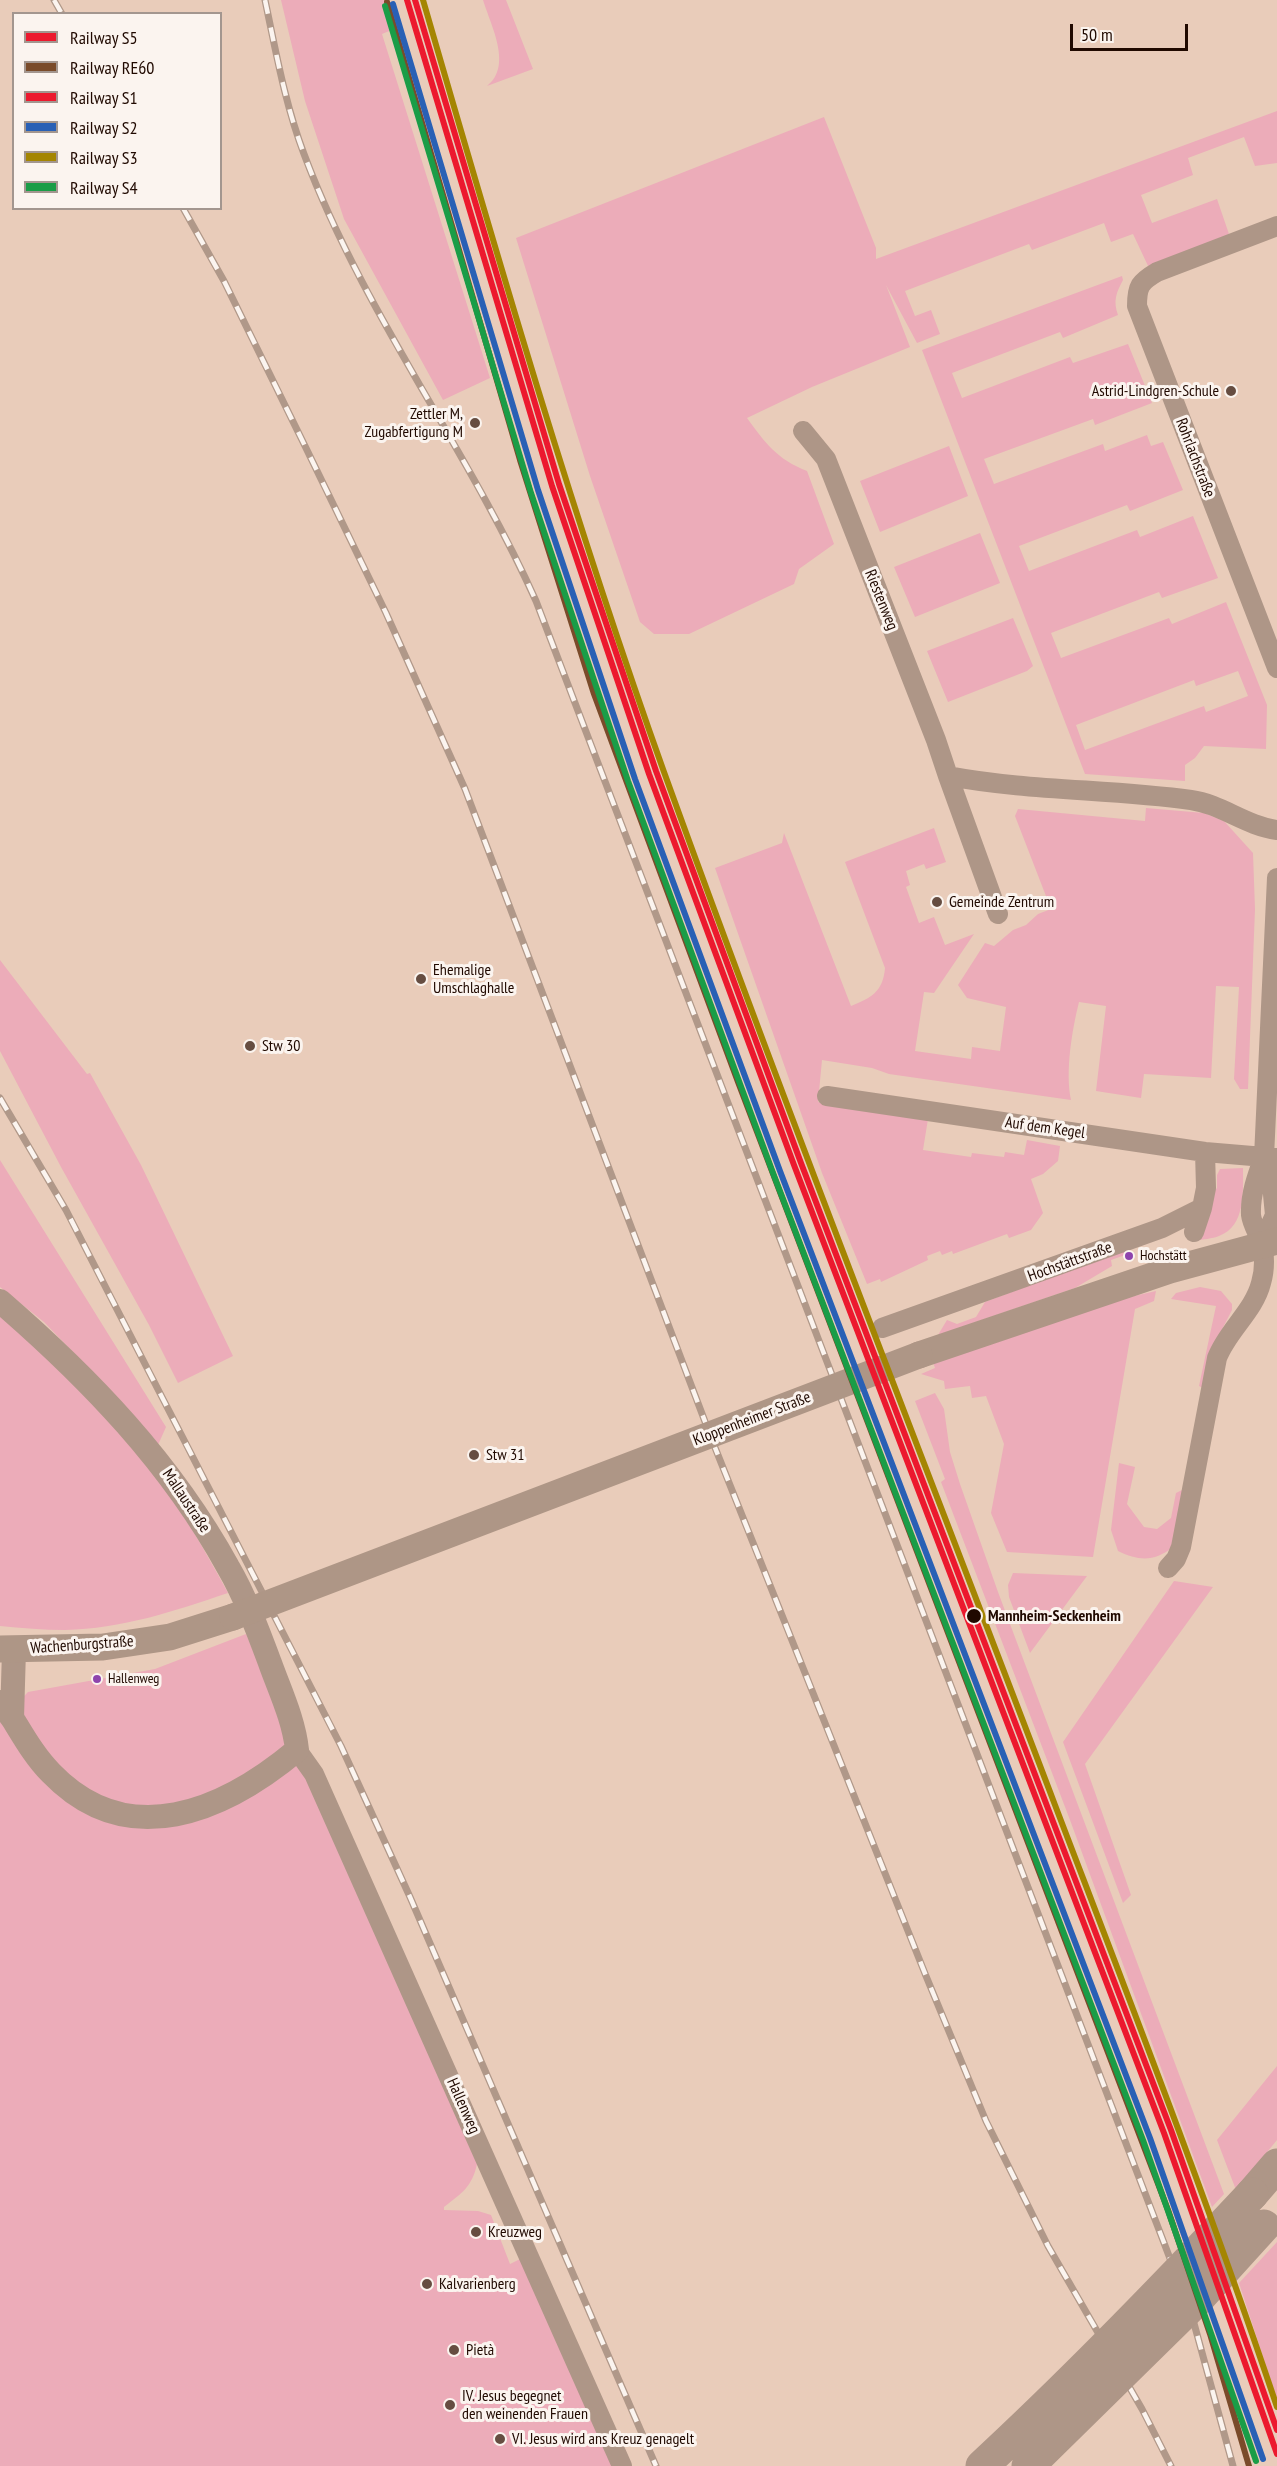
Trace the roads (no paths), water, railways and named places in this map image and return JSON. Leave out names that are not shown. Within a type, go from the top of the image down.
[{"type":"highway","points":[[1028,2466],[1196,2301],[1264,2211],[1277,2165]]},
{"type":"highway","points":[[982,2466],[1096,2357],[1177,2274],[1264,2211]]},
{"type":"main road","name":"Kloppenheimer Straße","points":[[233,1617],[919,1355],[1170,1270],[1270,1242]]},
{"type":"main road","name":"Wachenburgstraße","points":[[7,1649],[103,1647],[170,1637],[233,1617]]},
{"type":"street","name":"Rohrlachstraße","points":[[1277,226],[1156,272],[1145,279],[1137,290],[1137,306],[1277,668]]},
{"type":"street","name":"Riestenweg","points":[[803,430],[826,459],[936,740],[998,914]]},
{"type":"street","points":[[948,776],[986,783],[1204,802],[1259,828],[1277,830]]},
{"type":"street","points":[[1168,1569],[1176,1559],[1181,1547],[1217,1358],[1252,1304],[1261,1283],[1275,1215],[1276,1198],[1270,1157],[1277,878]]},
{"type":"street","name":"Auf dem Kegel","points":[[827,1096],[1205,1152],[1270,1157]]},
{"type":"street","points":[[1194,1232],[1206,1188],[1205,1152]]},
{"type":"street","points":[[1270,1157],[1253,1184],[1251,1217],[1270,1242]]},
{"type":"street","name":"Hochstättstraße","points":[[882,1328],[1162,1228],[1202,1208]]},
{"type":"street","name":"Mallaustraße","points":[[0,1301],[62,1357],[126,1424],[158,1460],[190,1503],[229,1568],[265,1650],[295,1732],[297,1750]]},
{"type":"street","points":[[7,1649],[6,1710],[30,1747],[51,1773],[78,1796],[106,1809],[135,1816],[160,1817],[186,1814],[219,1802],[282,1763],[297,1750]]},
{"type":"street","name":"Hallenweg","points":[[297,1750],[314,1774],[622,2466]]},
{"type":"railway","points":[[54,0],[61,12]]},
{"type":"railway","points":[[265,0],[291,116],[328,212],[355,269],[479,488],[536,601],[1192,2316],[1233,2466]]},
{"type":"railway","points":[[184,210],[224,281],[305,446],[386,613],[465,789],[712,1440],[986,2121],[1048,2246],[1142,2409],[1171,2466]]},
{"type":"railway","points":[[0,1098],[66,1210],[341,1746],[410,1897],[656,2466]]},
{"type":"rail line","name":"S5","points":[[407,0],[552,486],[649,774],[794,1165],[1164,2133],[1277,2454]]},
{"type":"rail line","name":"S1","points":[[415,0],[559,484],[656,771],[801,1163],[1171,2130],[1277,2430]]},
{"type":"rail line","name":"S3","points":[[423,0],[508,291],[598,581],[664,772],[808,1160],[1169,2104],[1277,2407]]},
{"type":"rail line","name":"RE60","points":[[387,2],[520,460],[594,694],[738,1082],[1168,2210],[1210,2334],[1249,2466]]},
{"type":"rail line","name":"S2","points":[[393,4],[538,490],[635,779],[780,1171],[1150,2138],[1263,2459]]},
{"type":"rail line","name":"S4","points":[[385,6],[531,493],[628,781],[773,1173],[1143,2140],[1256,2461]]},
{"type":"place","name":"Astrid-Lindgren-Schule","points":[[1231,391]]},
{"type":"place","name":"Zettler M, Zugabfertigung M","points":[[475,423]]},
{"type":"place","name":"Gemeinde Zentrum","points":[[937,902]]},
{"type":"place","name":"Ehemalige Umschlaghalle","points":[[421,979]]},
{"type":"place","name":"Stw 30","points":[[250,1046]]},
{"type":"place","name":"Hochstätt","points":[[1129,1256]]},
{"type":"place","name":"Stw 31","points":[[474,1455]]},
{"type":"place","name":"Mannheim-Seckenheim","points":[[974,1616]]},
{"type":"place","name":"Hallenweg","points":[[97,1679]]},
{"type":"place","name":"Kreuzweg","points":[[476,2232]]},
{"type":"place","name":"Kalvarienberg","points":[[427,2284]]},
{"type":"place","name":"Pietà","points":[[454,2350]]},
{"type":"place","name":"IV. Jesus begegnet den weinenden Frauen","points":[[450,2405]]},
{"type":"place","name":"VI. Jesus wird ans Kreuz genagelt","points":[[500,2439]]}]
